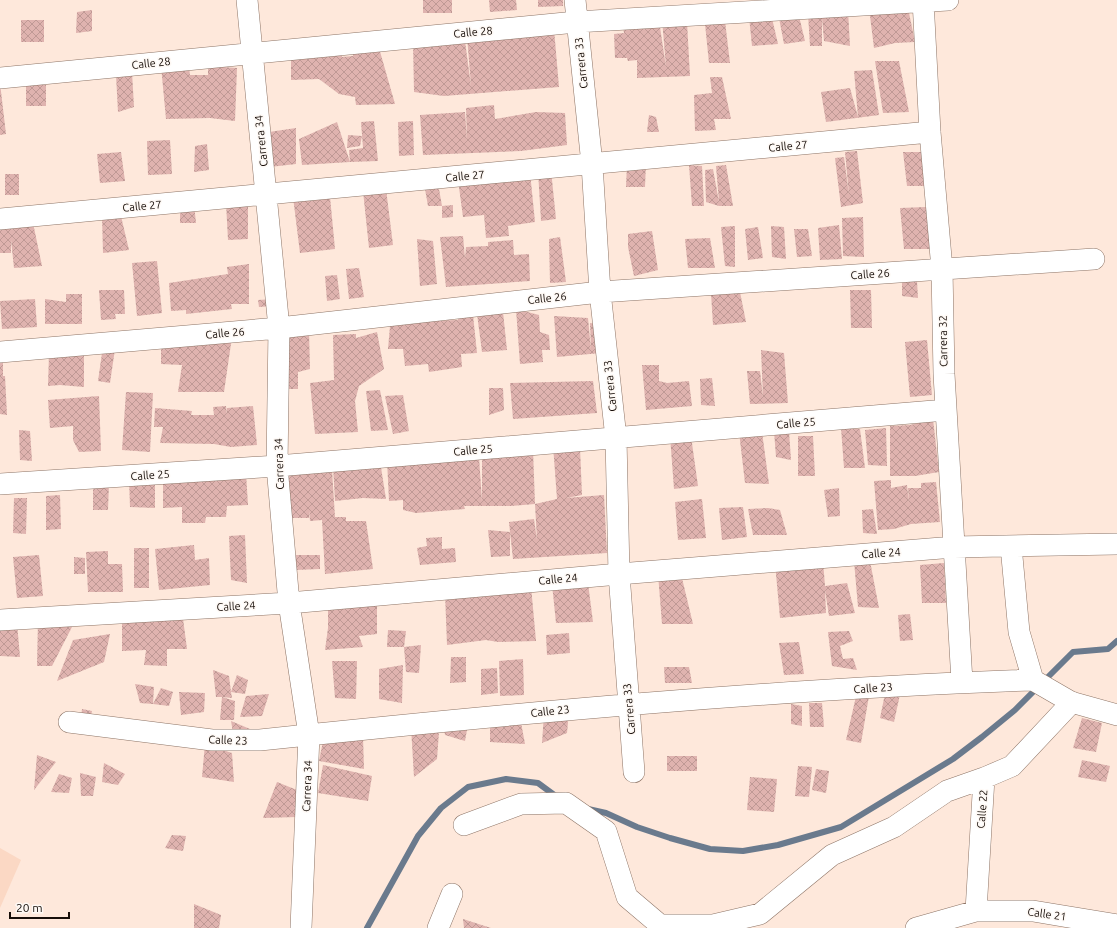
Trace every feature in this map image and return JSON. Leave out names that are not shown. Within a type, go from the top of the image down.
[{"type":"street","name":"Carrera 34","points":[[247,0],[279,328],[277,466],[289,603],[309,735],[301,928]]},
{"type":"street","name":"Carrera 33","points":[[575,0],[576,22],[592,164],[600,292],[616,438],[618,574],[634,772]]},
{"type":"street","name":"Calle 28","points":[[0,78],[576,22],[948,0]]},
{"type":"street","name":"Carrera 32","points":[[923,1],[930,132],[942,269],[946,410],[962,682]]},
{"type":"street","name":"Calle 27","points":[[0,219],[930,132]]},
{"type":"street","name":"Calle 26","points":[[0,352],[279,328],[600,292],[1094,259]]},
{"type":"street","name":"Calle 25","points":[[0,484],[277,466],[946,410]]},
{"type":"street","name":"Calle 24","points":[[0,620],[289,603],[618,574],[954,547],[1117,544]]},
{"type":"street","points":[[1011,546],[1019,632],[1033,680],[1072,702],[1117,715]]},
{"type":"street","name":"Calle 23","points":[[70,722],[212,740],[260,740],[628,703],[962,682],[1033,680]]},
{"type":"street","name":"Calle 22","points":[[976,911],[984,778],[1012,766],[1072,702]]},
{"type":"street","points":[[464,825],[521,804],[566,803],[606,831],[627,897],[660,926],[713,925],[760,914],[832,855],[894,827],[947,791],[984,778]]},
{"type":"street","points":[[438,928],[452,894]]},
{"type":"street","name":"Calle 21","points":[[916,928],[976,911],[1031,919],[1117,925]]},
{"type":"shaded area","points":[[0,848],[21,860],[0,908]]},
{"type":"building","points":[[423,0],[452,0],[452,13],[423,13]]},
{"type":"building","points":[[489,0],[516,0],[517,10],[490,12]]},
{"type":"building","points":[[538,0],[563,0],[563,6],[538,7]]},
{"type":"building","points":[[907,3],[915,42],[895,43],[874,48],[869,8]]},
{"type":"building","points":[[92,10],[92,31],[76,33],[77,12]]},
{"type":"building","points":[[848,10],[850,46],[824,41],[822,18],[822,46],[810,46],[808,14]]},
{"type":"building","points":[[798,12],[805,41],[784,44],[778,13]]},
{"type":"building","points":[[771,14],[778,44],[752,46],[749,17]]},
{"type":"building","points":[[662,19],[687,22],[690,76],[637,78],[637,60],[628,61],[627,58],[615,58],[614,34],[624,33],[623,27],[660,27],[666,67]]},
{"type":"building","points":[[21,20],[44,20],[44,42],[21,42]]},
{"type":"building","points":[[725,21],[730,63],[709,63],[705,24]]},
{"type":"building","points":[[554,29],[559,87],[444,96],[414,92],[413,42],[465,41],[471,86],[467,36]]},
{"type":"building","points":[[379,48],[395,104],[356,105],[355,97],[339,94],[319,79],[291,80],[291,56],[342,52],[342,57],[353,56],[353,51]]},
{"type":"building","points":[[875,61],[899,61],[909,112],[883,113]]},
{"type":"building","points":[[161,66],[189,67],[190,75],[208,75],[208,66],[237,68],[235,121],[210,118],[166,119]]},
{"type":"building","points":[[872,70],[879,115],[826,122],[821,92],[850,88],[858,117],[854,71]]},
{"type":"building","points":[[132,72],[134,107],[118,112],[116,75]]},
{"type":"building","points":[[710,77],[722,77],[731,119],[714,119],[716,130],[695,131],[694,95],[712,93]]},
{"type":"building","points":[[0,83],[6,134],[0,135]]},
{"type":"building","points":[[26,85],[46,85],[46,106],[26,106]]},
{"type":"building","points":[[494,105],[495,119],[536,112],[565,113],[567,145],[521,151],[423,155],[420,115],[465,112],[467,141],[466,108]]},
{"type":"building","points":[[649,115],[656,117],[659,132],[647,132]]},
{"type":"building","points":[[374,121],[378,161],[350,162],[349,150],[363,148],[361,122]]},
{"type":"building","points":[[413,121],[414,155],[399,156],[398,122]]},
{"type":"building","points":[[337,122],[350,162],[302,165],[299,139]]},
{"type":"building","points":[[296,128],[296,164],[270,167],[269,132]]},
{"type":"building","points":[[348,135],[362,136],[360,146],[347,148]]},
{"type":"building","points":[[170,140],[172,174],[148,175],[147,141]]},
{"type":"building","points":[[207,144],[209,170],[194,172],[195,146]]},
{"type":"building","points":[[857,151],[863,203],[841,207],[835,158],[844,157],[849,195],[845,152]]},
{"type":"building","points":[[121,152],[125,181],[100,183],[97,154]]},
{"type":"building","points":[[903,152],[924,152],[927,186],[907,186]]},
{"type":"building","points":[[646,163],[645,187],[626,187],[627,164]]},
{"type":"building","points":[[689,165],[702,166],[704,206],[692,206]]},
{"type":"building","points":[[726,165],[733,206],[719,206],[706,202],[705,170],[713,169],[719,202],[716,166]]},
{"type":"building","points":[[551,170],[556,219],[541,221],[538,171]]},
{"type":"building","points":[[530,172],[535,222],[508,226],[509,236],[486,238],[484,215],[463,217],[458,180]]},
{"type":"building","points":[[5,174],[19,174],[19,195],[5,195]]},
{"type":"building","points":[[386,189],[393,245],[369,248],[363,191]]},
{"type":"building","points":[[425,189],[439,189],[442,206],[428,206]]},
{"type":"building","points":[[293,197],[330,197],[335,249],[300,253]]},
{"type":"building","points":[[248,200],[248,239],[228,240],[226,203]]},
{"type":"building","points":[[194,204],[196,223],[180,223],[180,205]]},
{"type":"building","points":[[453,205],[453,217],[442,218],[442,206]]},
{"type":"building","points":[[926,207],[930,249],[904,249],[900,208]]},
{"type":"building","points":[[120,212],[129,250],[103,253],[102,216]]},
{"type":"building","points":[[863,217],[864,257],[843,256],[842,218]]},
{"type":"building","points":[[32,218],[42,266],[14,268],[11,240],[11,253],[0,253],[0,224]]},
{"type":"building","points":[[839,225],[842,259],[820,260],[818,228]]},
{"type":"building","points":[[735,226],[735,267],[725,266],[721,227]]},
{"type":"building","points":[[771,226],[784,227],[786,259],[772,257]]},
{"type":"building","points":[[758,227],[763,258],[748,260],[745,229]]},
{"type":"building","points":[[794,229],[808,229],[812,256],[797,257]]},
{"type":"building","points":[[652,231],[658,270],[634,276],[628,247],[628,234]]},
{"type":"building","points":[[463,236],[465,258],[466,247],[488,246],[488,242],[513,240],[514,255],[529,254],[530,281],[446,287],[440,237]]},
{"type":"building","points":[[560,237],[566,282],[550,283],[549,239]]},
{"type":"building","points":[[710,238],[715,268],[688,268],[685,239]]},
{"type":"building","points":[[417,239],[433,241],[437,284],[420,286]]},
{"type":"building","points":[[157,261],[162,313],[137,316],[132,263]]},
{"type":"building","points":[[249,264],[249,304],[231,304],[232,309],[186,314],[186,310],[171,311],[169,283],[228,274],[227,267]]},
{"type":"building","points":[[359,268],[364,297],[349,299],[346,269]]},
{"type":"building","points":[[337,275],[340,299],[327,301],[325,276]]},
{"type":"building","points":[[902,280],[917,281],[918,298],[902,296]]},
{"type":"building","points":[[99,290],[124,290],[125,314],[115,314],[116,319],[101,320]]},
{"type":"building","points":[[850,290],[871,290],[872,328],[851,328]]},
{"type":"building","points":[[740,292],[746,322],[713,325],[711,293]]},
{"type":"building","points":[[66,294],[82,294],[82,324],[45,324],[45,299],[66,302]]},
{"type":"building","points":[[35,299],[37,327],[2,329],[0,301]]},
{"type":"building","points":[[274,299],[274,306],[259,307],[258,300]]},
{"type":"building","points":[[516,309],[539,315],[540,332],[549,335],[550,350],[542,350],[543,362],[520,364]]},
{"type":"building","points":[[503,312],[507,350],[482,352],[477,314]]},
{"type":"building","points":[[458,315],[473,315],[477,353],[461,354],[462,367],[429,372],[428,364],[405,366],[403,349],[388,349],[390,326],[424,321],[458,320]]},
{"type":"building","points":[[554,316],[588,318],[591,350],[590,323],[598,324],[601,353],[557,357]]},
{"type":"building","points":[[309,331],[310,369],[298,372],[298,389],[285,389],[279,333]]},
{"type":"building","points":[[377,332],[384,369],[359,386],[355,401],[358,432],[315,434],[310,383],[334,380],[333,335],[356,334],[356,338]]},
{"type":"building","points":[[232,337],[224,392],[178,392],[182,365],[161,364],[161,340]]},
{"type":"building","points":[[927,340],[932,395],[910,397],[905,342]]},
{"type":"building","points":[[103,346],[115,349],[110,383],[98,381]]},
{"type":"building","points":[[761,350],[784,353],[788,403],[750,404],[747,371],[760,371],[763,397]]},
{"type":"building","points":[[49,354],[61,356],[84,355],[84,387],[60,385],[48,386]]},
{"type":"building","points":[[0,358],[3,358],[3,376],[5,376],[7,415],[0,414]]},
{"type":"building","points":[[642,365],[659,365],[659,381],[667,383],[689,381],[692,406],[646,410]]},
{"type":"building","points":[[712,378],[715,406],[701,405],[700,379]]},
{"type":"building","points":[[593,381],[597,413],[513,419],[510,383]]},
{"type":"building","points":[[489,388],[503,388],[504,410],[489,415]]},
{"type":"building","points":[[380,390],[388,430],[371,431],[366,391]]},
{"type":"building","points":[[126,392],[153,393],[150,452],[122,450]]},
{"type":"building","points":[[403,395],[409,431],[393,434],[385,396]]},
{"type":"building","points":[[99,396],[101,451],[79,452],[73,440],[73,426],[50,428],[48,400]]},
{"type":"building","points":[[226,406],[227,414],[227,408],[253,406],[257,445],[231,447],[214,444],[160,443],[163,427],[154,427],[155,408],[192,411],[191,415],[214,415],[213,407]]},
{"type":"building","points":[[933,419],[939,472],[915,476],[890,476],[890,426],[910,425]]},
{"type":"building","points":[[841,428],[860,429],[865,468],[844,468]]},
{"type":"building","points":[[886,428],[887,466],[868,465],[865,430]]},
{"type":"building","points":[[19,430],[30,431],[32,461],[20,460]]},
{"type":"building","points":[[774,431],[789,431],[791,460],[776,457]]},
{"type":"building","points":[[739,432],[762,432],[769,484],[745,483]]},
{"type":"building","points":[[670,436],[691,436],[698,486],[674,489]]},
{"type":"building","points":[[798,436],[813,436],[815,476],[798,476]]},
{"type":"building","points":[[553,445],[580,448],[582,495],[566,498],[604,495],[607,553],[513,559],[509,522],[534,519],[537,540],[535,504],[557,499]]},
{"type":"building","points":[[533,450],[535,504],[511,506],[464,506],[465,509],[416,513],[403,510],[403,500],[389,501],[387,460],[479,457],[482,501],[482,456]]},
{"type":"building","points":[[380,461],[386,499],[363,498],[335,501],[333,466]]},
{"type":"building","points":[[282,468],[332,470],[335,517],[346,517],[346,521],[366,521],[373,569],[325,574],[322,520],[310,521],[309,511],[309,518],[283,518]]},
{"type":"building","points":[[246,473],[248,505],[227,506],[226,517],[206,517],[205,523],[182,523],[182,507],[163,508],[163,475]]},
{"type":"building","points":[[129,479],[155,480],[155,508],[130,507]]},
{"type":"building","points":[[891,480],[891,488],[907,485],[909,503],[908,488],[921,488],[921,483],[936,482],[940,522],[911,524],[894,529],[878,530],[874,481]]},
{"type":"building","points":[[93,483],[109,483],[108,510],[93,510]]},
{"type":"building","points":[[839,488],[840,516],[828,517],[824,490]]},
{"type":"building","points":[[60,495],[61,529],[46,530],[46,496]]},
{"type":"building","points":[[14,498],[27,498],[26,534],[13,533]]},
{"type":"building","points":[[702,499],[706,538],[678,540],[675,502]]},
{"type":"building","points":[[743,507],[747,537],[722,540],[719,508]]},
{"type":"building","points":[[768,508],[780,510],[787,535],[753,535],[748,509]]},
{"type":"building","points":[[873,509],[877,534],[863,533],[862,510]]},
{"type":"building","points":[[488,530],[510,532],[510,556],[491,557]]},
{"type":"building","points":[[245,535],[247,583],[231,580],[229,536]]},
{"type":"building","points":[[442,537],[442,549],[455,548],[456,562],[420,565],[417,548],[427,546],[426,538]]},
{"type":"building","points":[[194,545],[195,560],[209,558],[210,585],[159,590],[155,549]]},
{"type":"building","points":[[134,548],[149,548],[149,588],[134,588]]},
{"type":"building","points":[[108,551],[108,564],[122,564],[123,592],[88,592],[86,552]]},
{"type":"building","points":[[39,555],[43,596],[17,598],[13,557]]},
{"type":"building","points":[[296,555],[320,555],[320,569],[296,570]]},
{"type":"building","points":[[74,557],[85,558],[85,574],[74,574]]},
{"type":"building","points":[[823,561],[825,586],[847,583],[855,613],[829,616],[825,590],[826,613],[780,618],[775,563]]},
{"type":"building","points":[[854,561],[870,561],[879,608],[858,607]]},
{"type":"building","points":[[944,563],[946,603],[922,603],[920,565]]},
{"type":"building","points":[[658,574],[681,574],[693,624],[662,624]]},
{"type":"building","points":[[588,583],[593,622],[556,623],[552,584]]},
{"type":"building","points":[[531,586],[536,641],[498,642],[486,640],[447,645],[445,593]]},
{"type":"building","points":[[377,597],[377,634],[359,636],[363,647],[325,650],[328,628],[328,603]]},
{"type":"building","points":[[182,611],[187,649],[167,649],[167,666],[144,665],[146,650],[122,651],[122,615]]},
{"type":"building","points":[[910,614],[913,640],[900,641],[898,615]]},
{"type":"building","points":[[38,620],[73,625],[52,666],[37,666]]},
{"type":"building","points":[[17,623],[20,657],[0,656],[0,625]]},
{"type":"building","points":[[388,630],[406,631],[404,647],[387,647]]},
{"type":"building","points":[[849,631],[853,641],[840,646],[843,659],[853,658],[857,670],[832,666],[828,632]]},
{"type":"building","points":[[569,633],[570,653],[547,655],[546,635]]},
{"type":"building","points":[[110,634],[104,662],[57,681],[73,640]]},
{"type":"building","points":[[799,642],[804,674],[784,675],[779,643]]},
{"type":"building","points":[[421,645],[419,673],[406,672],[404,647]]},
{"type":"building","points":[[451,657],[466,657],[466,682],[450,683]]},
{"type":"building","points":[[523,659],[524,695],[500,696],[499,661]]},
{"type":"building","points":[[332,661],[357,661],[356,699],[335,698]]},
{"type":"building","points":[[403,665],[402,703],[379,699],[379,669]]},
{"type":"building","points":[[664,667],[689,667],[692,683],[665,683]]},
{"type":"building","points":[[497,668],[498,693],[481,695],[481,669]]},
{"type":"building","points":[[213,670],[229,676],[232,698],[216,697]]},
{"type":"building","points":[[237,675],[248,680],[245,694],[231,692]]},
{"type":"building","points":[[135,684],[154,687],[153,704],[140,703]]},
{"type":"building","points":[[161,688],[173,692],[169,706],[153,704]]},
{"type":"building","points":[[886,689],[901,690],[894,722],[880,718]]},
{"type":"building","points":[[179,692],[205,693],[204,712],[181,715]]},
{"type":"building","points":[[857,692],[869,696],[861,743],[846,740]]},
{"type":"building","points":[[269,694],[262,716],[240,717],[246,696]]},
{"type":"building","points":[[222,697],[235,701],[234,720],[220,720]]},
{"type":"building","points":[[809,703],[822,703],[824,727],[810,727]]},
{"type":"building","points":[[791,704],[802,706],[802,726],[791,724]]},
{"type":"building","points":[[82,709],[92,711],[90,720],[81,719]]},
{"type":"building","points":[[569,712],[567,733],[542,743],[544,714]]},
{"type":"building","points":[[520,717],[525,744],[490,742],[490,719]]},
{"type":"building","points":[[1082,718],[1102,723],[1096,752],[1073,748]]},
{"type":"building","points":[[231,721],[250,729],[248,739],[234,738]]},
{"type":"building","points":[[443,723],[468,724],[465,741],[445,735]]},
{"type":"building","points":[[411,727],[439,732],[437,759],[414,777]]},
{"type":"building","points":[[324,736],[363,737],[364,769],[319,761]]},
{"type":"building","points":[[205,744],[232,753],[234,782],[202,777]]},
{"type":"building","points":[[37,755],[56,762],[34,790]]},
{"type":"building","points":[[667,756],[697,756],[697,771],[667,771]]},
{"type":"building","points":[[1082,760],[1110,766],[1106,782],[1078,777]]},
{"type":"building","points":[[104,763],[125,774],[118,785],[102,782]]},
{"type":"building","points":[[323,765],[372,776],[368,801],[318,793]]},
{"type":"building","points":[[798,766],[812,767],[809,797],[795,796]]},
{"type":"building","points":[[816,769],[829,771],[826,793],[812,790]]},
{"type":"building","points":[[80,773],[96,777],[93,796],[81,796]]},
{"type":"building","points":[[59,774],[72,778],[69,793],[51,792]]},
{"type":"building","points":[[750,777],[777,779],[774,812],[747,810]]},
{"type":"building","points":[[277,782],[302,792],[297,817],[263,818]]},
{"type":"building","points":[[172,835],[186,836],[183,851],[165,848]]},
{"type":"building","points":[[194,904],[221,915],[219,928],[194,928]]},
{"type":"building","points":[[463,919],[491,928],[464,928]]},
{"type":"waterway","points":[[588,809],[606,813],[637,827],[670,838],[710,849],[743,851],[778,845],[841,827],[953,759],[1015,710],[1073,652],[1108,649],[1117,641]]},
{"type":"waterway","points":[[367,928],[418,836],[441,808],[468,787],[506,779],[538,783],[557,797]]}]
